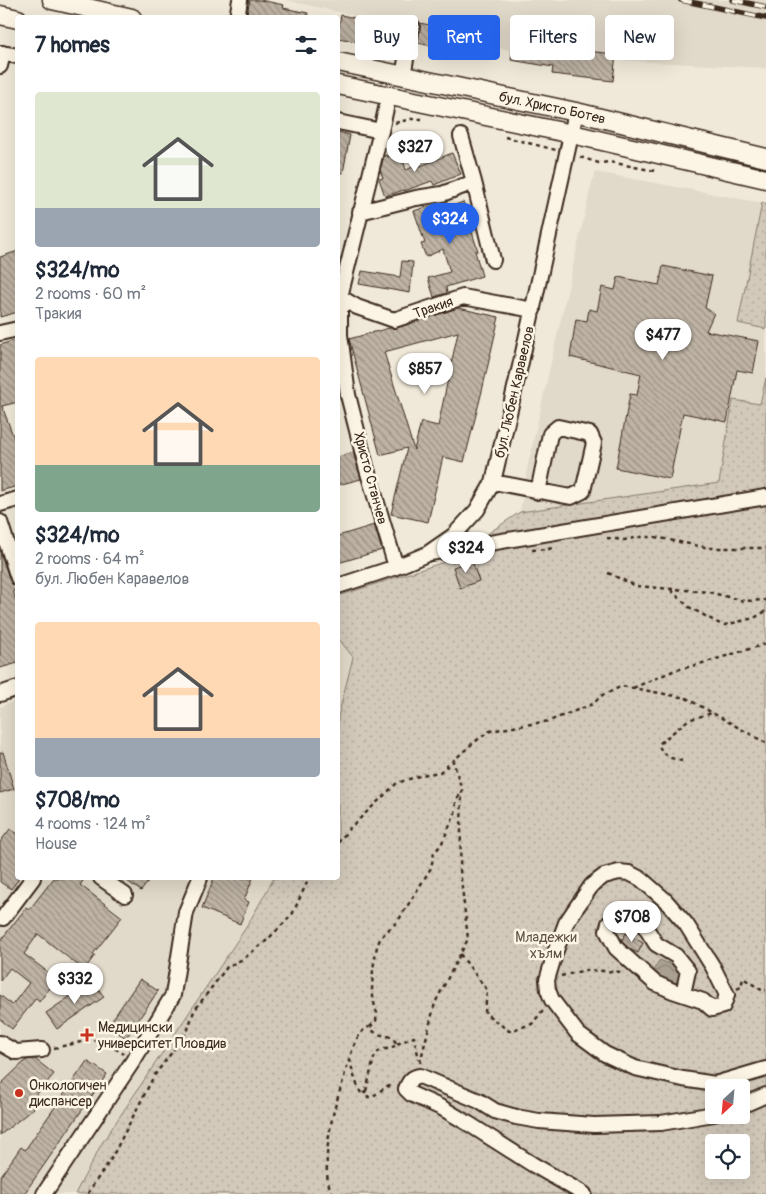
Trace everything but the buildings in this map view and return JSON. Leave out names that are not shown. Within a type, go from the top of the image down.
[{"type":"main road","points":[[52,0],[119,15]]},
{"type":"main road","points":[[0,15],[15,18]]},
{"type":"main road","name":"бул. Христо Ботев","points":[[340,62],[576,112],[766,158]]},
{"type":"main road","name":"бул. Христо Ботев","points":[[340,85],[572,134],[766,179]]},
{"type":"street","points":[[238,15],[240,0]]},
{"type":"street","points":[[1,57],[15,56]]},
{"type":"street","points":[[404,76],[407,60]]},
{"type":"street","name":"Христо Станчев","points":[[340,293],[389,95]]},
{"type":"street","name":"бул. Любен Каравелов","points":[[340,585],[396,567],[427,554],[453,536],[477,510],[493,482],[576,112]]},
{"type":"street","points":[[340,122],[382,126]]},
{"type":"street","points":[[461,136],[493,260]]},
{"type":"street","points":[[360,212],[416,198],[442,194],[474,182]]},
{"type":"street","name":"Тракия","points":[[340,298],[357,307],[394,320],[463,297],[533,310]]},
{"type":"street","points":[[0,333],[15,330]]},
{"type":"street","name":"Христо Станчев","points":[[340,336],[348,396],[366,466],[396,567]]},
{"type":"street","points":[[493,482],[538,492],[571,497],[584,491],[594,443],[590,434],[558,427],[550,434],[538,492]]},
{"type":"street","points":[[427,554],[766,497]]},
{"type":"street","points":[[0,504],[15,500]]},
{"type":"street","points":[[0,522],[15,569]]},
{"type":"street","points":[[0,694],[15,689]]},
{"type":"street","points":[[683,994],[688,971],[676,956],[656,944],[644,925],[632,916],[622,912],[609,923],[607,931],[616,948],[655,983],[683,994],[703,1001],[712,1009],[723,1006],[727,995],[713,967],[686,924],[665,900],[641,879],[629,873],[619,872],[604,876],[592,885],[566,923],[547,980],[552,1000],[578,1034],[605,1054],[635,1068],[683,1079],[715,1084],[766,1069]]},
{"type":"street","points":[[1,918],[31,880]]},
{"type":"street","points":[[104,880],[125,895]]},
{"type":"street","points":[[44,1194],[133,1060],[173,995],[186,912],[199,880]]},
{"type":"street","points":[[0,1043],[16,1052],[42,1050]]},
{"type":"street","points":[[584,1194],[442,1108],[418,1098],[406,1089],[408,1082],[414,1077],[420,1076],[479,1101],[495,1110],[516,1117],[539,1121],[594,1125],[661,1123],[705,1116]]},
{"type":"street","points":[[750,1102],[766,1095]]},
{"type":"path","points":[[382,126],[411,119],[429,119]]},
{"type":"path","points":[[503,137],[540,145]]},
{"type":"path","points":[[604,537],[624,540],[655,537],[708,548],[766,548]]},
{"type":"path","points":[[530,550],[549,549],[559,544]]},
{"type":"path","points":[[608,573],[636,586],[709,592],[744,601],[766,600]]},
{"type":"path","points":[[670,589],[689,607],[725,625],[754,618],[766,611]]},
{"type":"path","points":[[633,688],[673,671],[766,644]]},
{"type":"path","points":[[340,840],[348,830],[397,783],[422,775],[440,772],[473,742],[490,731],[549,721],[593,704],[601,696],[622,686],[686,698],[766,743]]},
{"type":"path","points":[[682,760],[671,758],[661,752],[659,744],[688,720],[712,713]]},
{"type":"path","points":[[420,1061],[435,1003],[468,939],[460,870],[462,790],[453,761]]},
{"type":"path","points":[[333,1194],[328,1181],[327,1167],[333,1112],[349,1057],[364,1030],[376,1021],[377,1013],[372,990],[377,946],[382,937],[398,921],[431,868],[434,854],[441,845],[456,814],[456,802],[462,790]]},
{"type":"path","points":[[88,1194],[112,1159],[154,1076],[187,1032],[194,1011],[227,967],[243,959],[265,942],[292,915],[308,880]]},
{"type":"path","points":[[460,954],[487,990],[485,1013],[510,1031],[532,1024],[552,1000]]},
{"type":"path","points":[[547,980],[586,970],[622,972],[630,975]]},
{"type":"path","points":[[719,979],[729,981],[736,989],[741,987],[743,978],[763,991],[766,990]]},
{"type":"path","points":[[370,1026],[373,1032],[392,1037],[397,1044]]},
{"type":"path","points":[[406,1089],[387,1086],[368,1097],[366,1091],[374,1058],[379,1051],[385,1048],[390,1049],[414,1037],[420,1061],[420,1076]]},
{"type":"path","points":[[42,1050],[90,1040],[103,1041],[133,1060]]},
{"type":"path","points":[[349,1057],[362,1095],[366,1091]]},
{"type":"path","points":[[328,1194],[330,1190]]},
{"type":"shaded area","points":[[285,0],[766,0],[766,68],[617,60],[674,60],[674,15],[605,15],[605,59],[595,58],[595,15],[510,15],[510,50],[500,48],[500,15],[428,15],[428,32],[418,30],[418,15],[355,16]]},
{"type":"shaded area","points":[[596,172],[762,203],[738,323],[766,329],[766,378],[760,404],[733,400],[719,483],[520,512],[528,464],[592,182]]},
{"type":"shaded area","points":[[340,641],[353,657],[340,709]]},
{"type":"shaded area","name":"Медицински университет Пловдив","points":[[15,701],[15,880],[273,880],[247,926],[102,1143],[75,1194],[0,1194],[0,707]]},
{"type":"green space","points":[[762,203],[766,204],[766,329],[738,323]]},
{"type":"green space","name":"Младежки хълм","points":[[766,378],[766,1194],[75,1194],[102,1143],[247,926],[273,880],[340,880],[340,709],[353,657],[340,641],[340,595],[447,561],[520,512],[719,483],[733,400],[760,404]]},
{"type":"water","points":[[660,960],[683,968],[682,983],[677,986],[654,976],[652,972]]},
{"type":"railway","points":[[681,0],[766,18]]},
{"type":"railway","points":[[733,0],[766,7]]},
{"type":"place","name":"Медицински университет Пловдив","points":[[87,1035]]},
{"type":"place","name":"Онкологичен диспансер","points":[[19,1093]]}]
